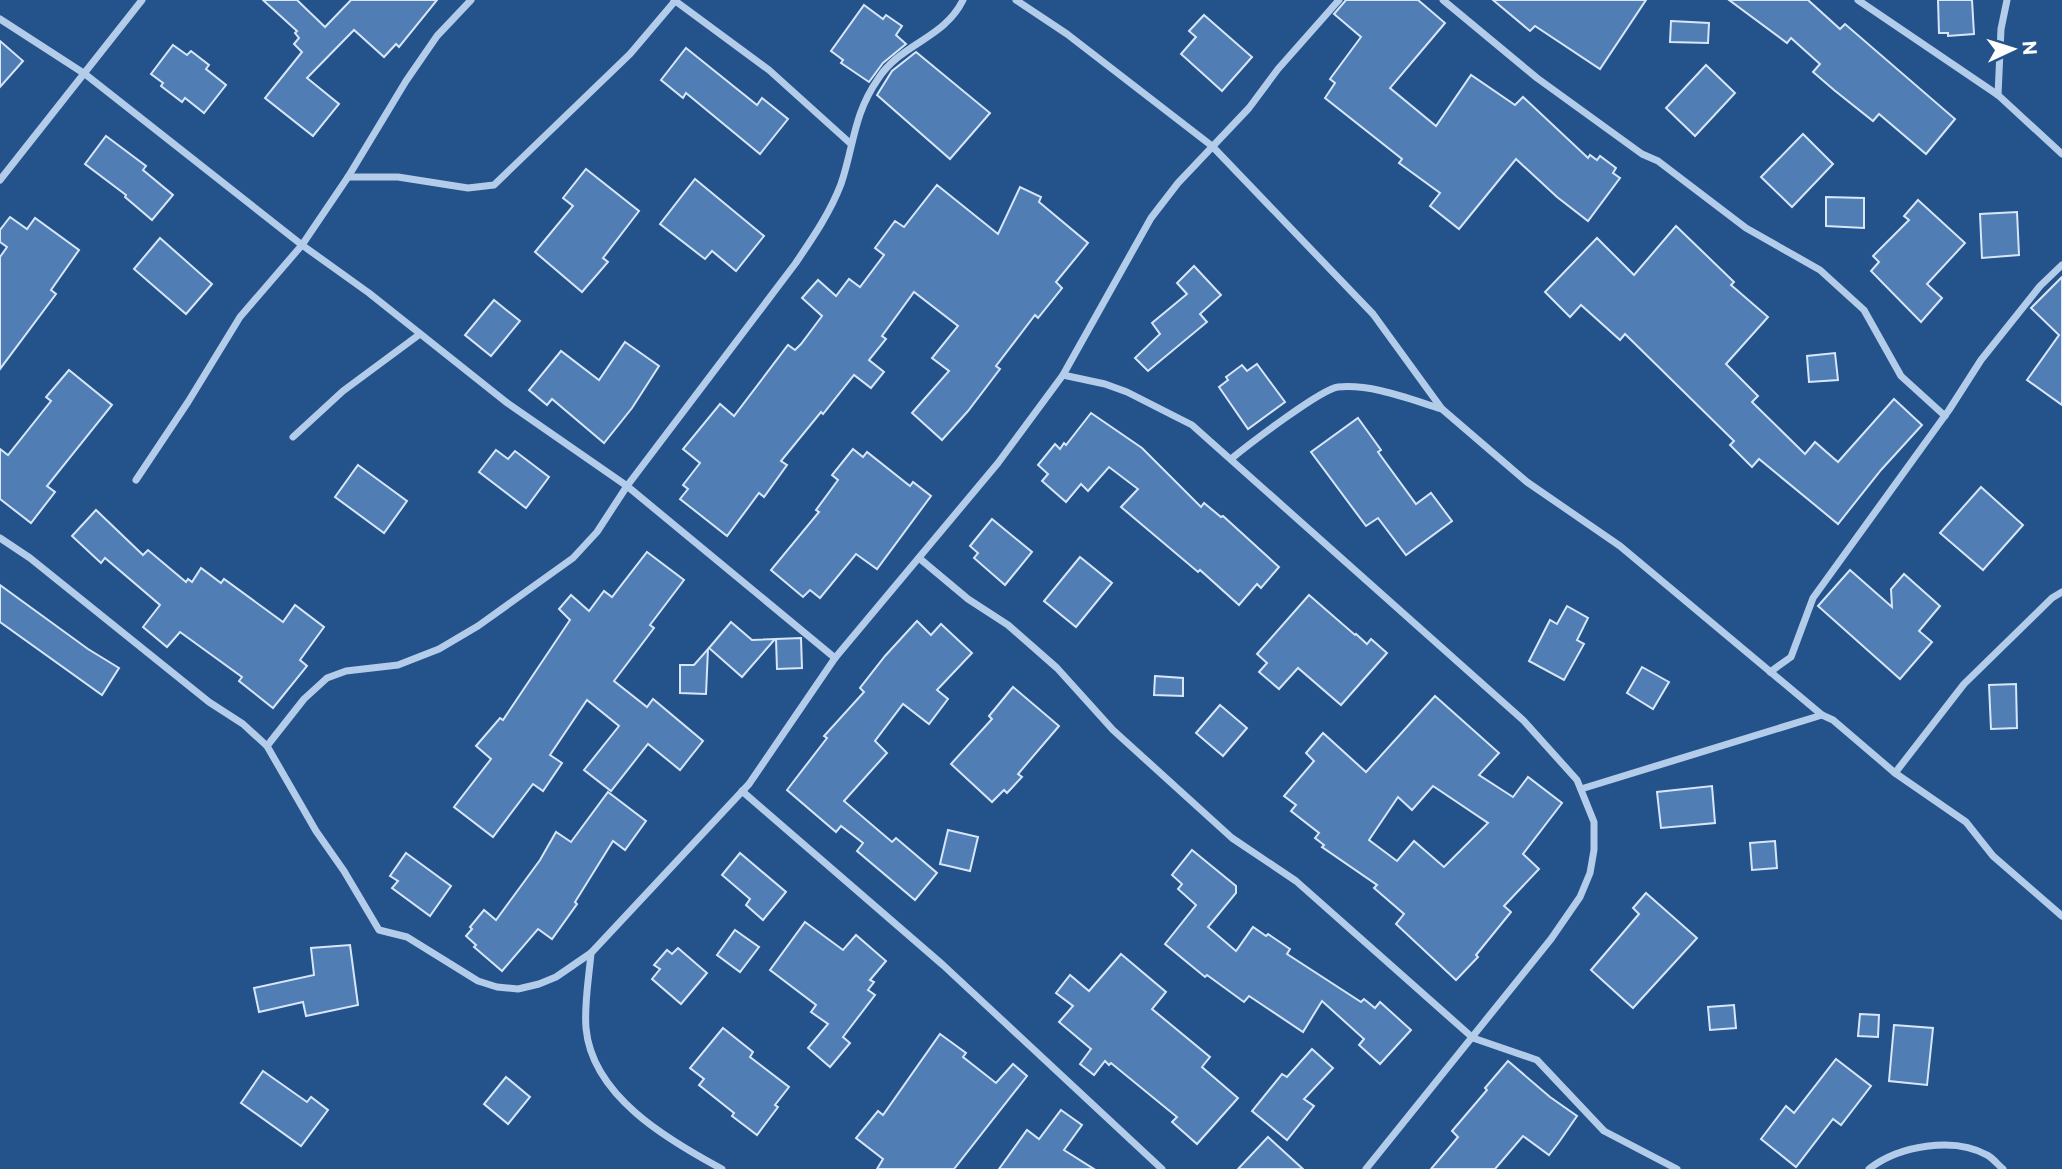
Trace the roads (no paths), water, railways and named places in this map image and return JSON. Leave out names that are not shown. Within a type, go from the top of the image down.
[{"type":"street","points":[[0,180],[142,0]]},
{"type":"street","points":[[136,480],[240,317],[302,245],[437,36],[471,0]]},
{"type":"street","points":[[267,746],[304,699],[327,678],[346,671],[398,665],[439,649],[478,626],[573,558],[597,531],[627,486],[821,226],[841,185],[859,111],[888,64],[904,51],[939,31],[957,12],[963,0]]},
{"type":"street","points":[[1016,0],[1067,34],[1212,146],[1373,314],[1442,409],[1527,482],[1620,546],[1895,773],[1966,822],[1993,856],[2062,916]]},
{"type":"street","points":[[0,538],[30,558],[209,702],[243,724],[267,746],[316,831],[344,871],[379,930],[407,937],[478,981],[497,987],[518,989],[539,984],[556,977],[591,953],[742,791],[835,658],[998,463],[1063,375],[1150,218],[1178,183],[1249,108],[1278,69],[1339,0]]},
{"type":"street","points":[[1443,0],[1537,78],[1642,154],[1658,161],[1746,228],[1820,270],[1864,310],[1901,376],[1944,416]]},
{"type":"street","points":[[1858,0],[1998,94],[2062,154]]},
{"type":"street","points":[[1998,94],[2001,29],[2007,0]]},
{"type":"street","points":[[348,177],[398,177],[468,188],[494,185],[630,54],[675,1],[769,70],[851,144]]},
{"type":"street","points":[[0,19],[85,74],[506,402],[627,486],[835,658]]},
{"type":"street","points":[[1770,672],[1791,657],[1813,598],[1981,360],[2040,286],[2062,265]]},
{"type":"street","points":[[293,437],[343,391],[420,334]]},
{"type":"street","points":[[1063,375],[1127,392],[1192,425],[1524,722],[1565,765],[1581,789],[1594,822],[1594,850],[1590,873],[1580,897],[1551,939],[1366,1169]]},
{"type":"street","points":[[1231,458],[1335,387],[1370,388],[1442,409]]},
{"type":"street","points":[[919,558],[968,599],[1008,625],[1057,667],[1113,730],[1232,838],[1296,881],[1473,1038],[1537,1060],[1604,1131],[1677,1169]]},
{"type":"street","points":[[1895,773],[1964,684],[2052,598],[2062,592]]},
{"type":"street","points":[[1581,789],[1822,715]]},
{"type":"street","points":[[742,791],[943,965],[1163,1169]]},
{"type":"street","points":[[591,953],[586,1027],[593,1058],[614,1090],[638,1113],[689,1152],[722,1169]]},
{"type":"street","points":[[1869,1169],[1878,1162],[1914,1148],[1947,1143],[1987,1154],[2003,1169]]}]
